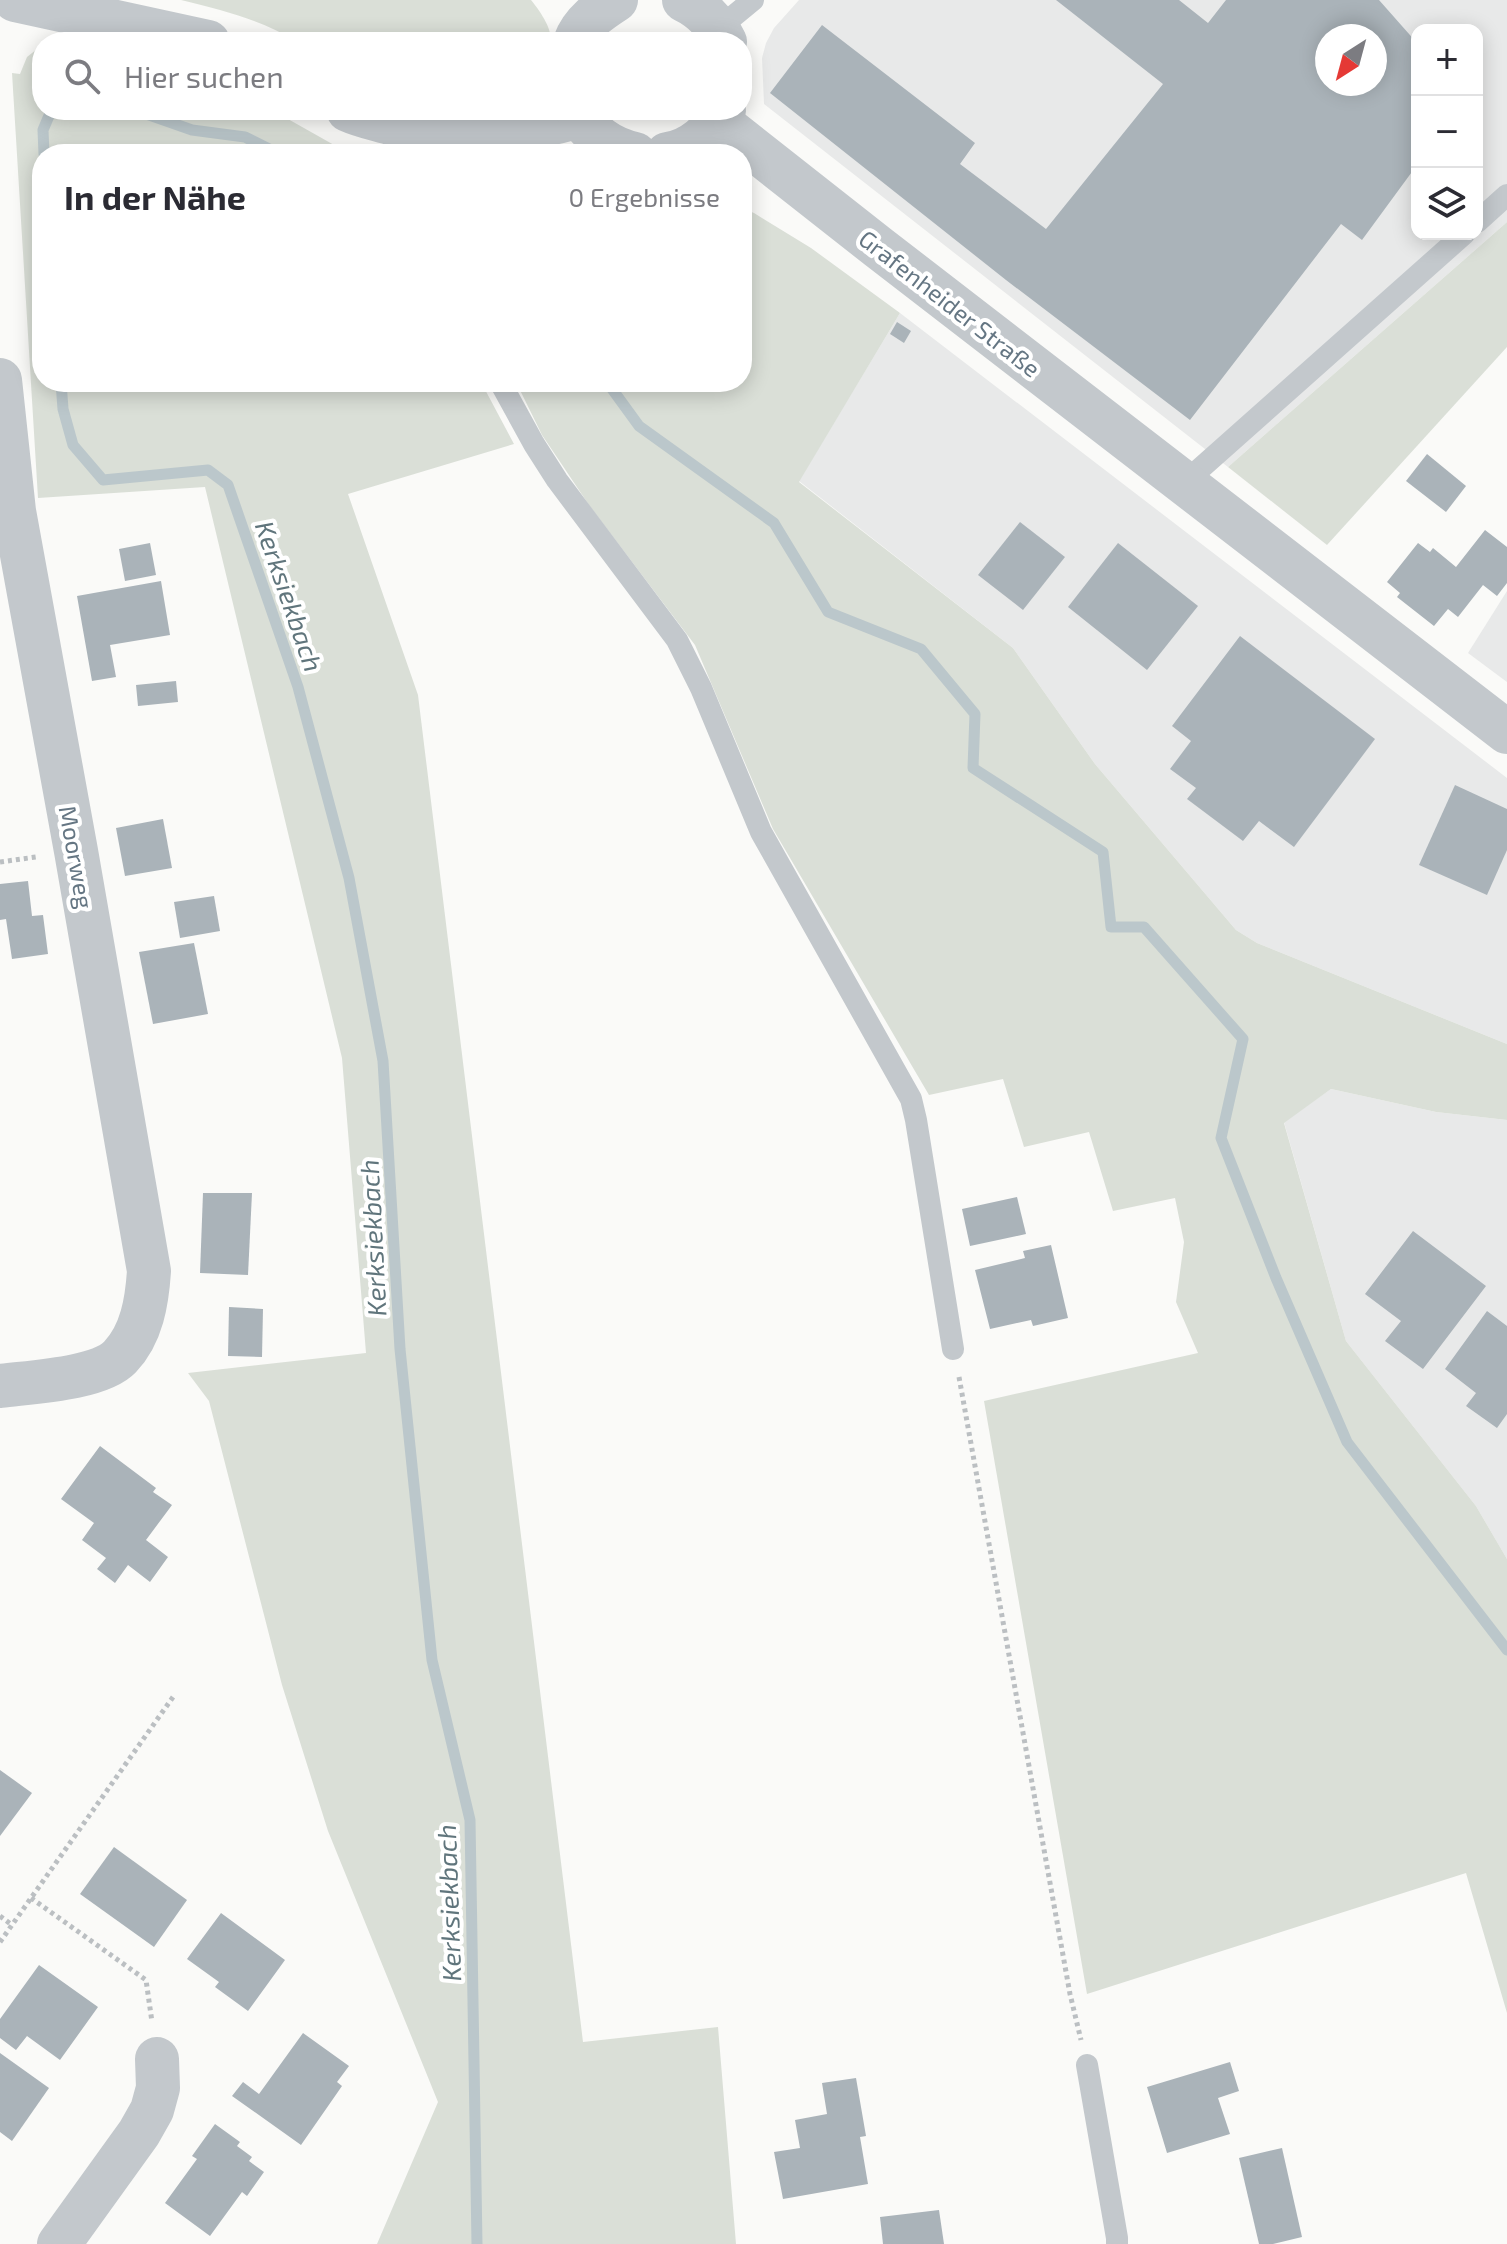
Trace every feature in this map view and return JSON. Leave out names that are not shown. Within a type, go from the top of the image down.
[{"type":"street","points":[[15,0],[162,32]]},
{"type":"street","points":[[684,0],[699,7],[720,32]]},
{"type":"street","points":[[382,120],[452,144],[487,134],[524,130],[556,120]]},
{"type":"street","points":[[584,120],[597,137],[609,144]]},
{"type":"street","points":[[693,144],[717,120]]},
{"type":"street","name":"Grafenheider Straße","points":[[726,120],[1184,483],[1507,732]]},
{"type":"street","name":"Moorweg","points":[[0,380],[14,511],[149,1271],[146,1305],[136,1333],[118,1359],[86,1374],[0,1386]]},
{"type":"street","points":[[59,2244],[139,2133],[152,2110],[158,2088],[157,2059]]},
{"type":"lane","points":[[725,32],[753,0]]},
{"type":"lane","points":[[1483,217],[1507,195]]},
{"type":"lane","points":[[1184,483],[1457,240]]},
{"type":"lane","points":[[505,392],[557,480],[677,640],[701,688],[761,832],[911,1099],[953,1349]]},
{"type":"lane","points":[[1087,2065],[1117,2244]]},
{"type":"path","points":[[953,1349],[1070,1994],[1087,2065]]},
{"type":"path","points":[[0,1942],[173,1697]]},
{"type":"path","points":[[31,1898],[146,1980],[157,2059]]},
{"type":"path","points":[[0,1916],[12,1925]]},
{"type":"shaded area","points":[[181,0],[531,0],[542,14],[549,32],[279,32],[227,12]]},
{"type":"shaded area","points":[[799,0],[1507,0],[1507,222],[1228,467],[764,104],[762,58],[774,28]]},
{"type":"shaded area","points":[[32,53],[32,120],[290,120],[332,144],[32,144],[32,392],[486,392],[514,444],[348,494],[418,695],[583,2042],[718,2027],[736,2244],[377,2244],[438,2102],[328,1831],[282,1685],[209,1401],[188,1373],[366,1353],[342,1058],[205,487],[38,498],[12,73],[20,74]]},
{"type":"shaded area","points":[[752,212],[811,248],[900,313],[799,482],[1013,648],[1095,764],[1236,930],[1257,943],[1507,1044],[1507,1120],[1436,1112],[1331,1089],[1284,1123],[1346,1341],[1476,1506],[1507,1559],[1507,2013],[1466,1873],[1087,1994],[984,1401],[1198,1353],[1176,1302],[1184,1242],[1175,1198],[1113,1211],[1089,1132],[1024,1147],[1003,1079],[929,1095],[773,829],[695,645],[589,505],[542,435],[521,392],[752,392]]},
{"type":"shaded area","points":[[1507,222],[1507,347],[1327,545],[1228,467]]},
{"type":"shaded area","points":[[900,313],[1507,778],[1507,1044],[1257,943],[1236,930],[1095,764],[1013,648],[799,481]]},
{"type":"shaded area","points":[[1507,591],[1507,682],[1468,653]]},
{"type":"shaded area","points":[[1331,1089],[1436,1112],[1507,1120],[1507,1559],[1476,1506],[1346,1341],[1284,1122]]},
{"type":"building","points":[[1056,0],[1179,0],[1208,23],[1226,0],[1379,0],[1411,36],[1411,173],[1362,240],[1341,224],[1190,420],[1006,280],[770,93],[822,25],[975,143],[960,164],[1046,229],[1163,84]]},
{"type":"building","points":[[897,322],[911,331],[904,343],[890,334]]},
{"type":"building","points":[[1427,454],[1466,486],[1446,512],[1406,481]]},
{"type":"building","points":[[1020,522],[1065,557],[1023,610],[978,575]]},
{"type":"building","points":[[1485,530],[1507,547],[1507,583],[1497,596],[1483,585],[1458,617],[1448,609],[1434,626],[1397,597],[1400,593],[1387,582],[1418,543],[1430,552],[1433,548],[1456,567]]},
{"type":"building","points":[[150,543],[156,575],[125,581],[119,549]]},
{"type":"building","points":[[1118,543],[1198,606],[1147,670],[1068,607]]},
{"type":"building","points":[[161,581],[170,635],[110,645],[116,677],[92,681],[77,596]]},
{"type":"building","points":[[1240,636],[1375,739],[1294,847],[1259,821],[1243,841],[1187,799],[1196,788],[1170,769],[1191,741],[1172,726]]},
{"type":"building","points":[[176,681],[178,702],[138,706],[136,685]]},
{"type":"building","points":[[1455,785],[1507,809],[1507,850],[1487,895],[1419,865]]},
{"type":"building","points":[[163,819],[172,868],[125,876],[116,828]]},
{"type":"building","points":[[28,881],[32,916],[43,915],[48,954],[12,959],[6,919],[0,920],[0,884]]},
{"type":"building","points":[[214,896],[220,931],[180,938],[174,902]]},
{"type":"building","points":[[194,943],[208,1014],[153,1024],[139,952]]},
{"type":"building","points":[[203,1193],[252,1193],[248,1275],[200,1273]]},
{"type":"building","points":[[1017,1197],[1026,1234],[970,1246],[962,1209]]},
{"type":"building","points":[[1413,1231],[1486,1286],[1423,1369],[1385,1341],[1401,1321],[1365,1294]]},
{"type":"building","points":[[1051,1245],[1068,1318],[1033,1326],[1031,1320],[990,1329],[975,1270],[1025,1258],[1023,1251]]},
{"type":"building","points":[[229,1307],[263,1309],[262,1357],[228,1356]]},
{"type":"building","points":[[1487,1311],[1507,1326],[1507,1414],[1497,1428],[1466,1406],[1476,1393],[1445,1369]]},
{"type":"building","points":[[100,1446],[156,1488],[153,1492],[172,1505],[146,1540],[168,1557],[150,1582],[128,1565],[115,1583],[97,1569],[106,1558],[82,1540],[94,1523],[61,1499]]},
{"type":"building","points":[[0,1770],[32,1793],[0,1836]]},
{"type":"building","points":[[114,1847],[187,1900],[154,1947],[80,1894]]},
{"type":"building","points":[[221,1913],[285,1960],[248,2011],[215,1987],[219,1982],[187,1959]]},
{"type":"building","points":[[39,1965],[98,2007],[60,2060],[27,2036],[16,2050],[0,2038],[0,2019]]},
{"type":"building","points":[[303,2033],[349,2066],[337,2082],[342,2086],[301,2145],[232,2096],[243,2082],[259,2094]]},
{"type":"building","points":[[0,2053],[49,2088],[12,2141],[0,2132]]},
{"type":"building","points":[[1230,2062],[1239,2091],[1218,2098],[1230,2134],[1167,2153],[1147,2087]]},
{"type":"building","points":[[856,2078],[866,2136],[860,2137],[868,2184],[783,2199],[774,2152],[800,2148],[795,2120],[827,2114],[822,2083]]},
{"type":"building","points":[[215,2124],[240,2142],[237,2146],[252,2157],[249,2161],[264,2172],[247,2196],[242,2192],[210,2236],[165,2203],[197,2159],[192,2156]]},
{"type":"building","points":[[1282,2148],[1302,2237],[1259,2244],[1239,2158]]},
{"type":"building","points":[[939,2210],[944,2244],[883,2244],[880,2217]]},
{"type":"waterway","name":"Kerksiekbach","points":[[44,144],[43,130],[47,120]]},
{"type":"waterway","points":[[164,120],[192,130],[245,137],[259,144]]},
{"type":"waterway","name":"Kerksiekbach","points":[[62,392],[73,445],[103,480],[208,470],[228,485],[298,687],[349,878],[383,1061],[400,1349],[432,1660],[470,1820],[477,2244]]},
{"type":"waterway","points":[[614,392],[639,426],[774,523],[828,612],[921,649],[975,714],[973,768],[1103,852],[1111,927],[1144,927],[1243,1039],[1221,1138],[1276,1278],[1347,1442],[1507,1650]]}]
